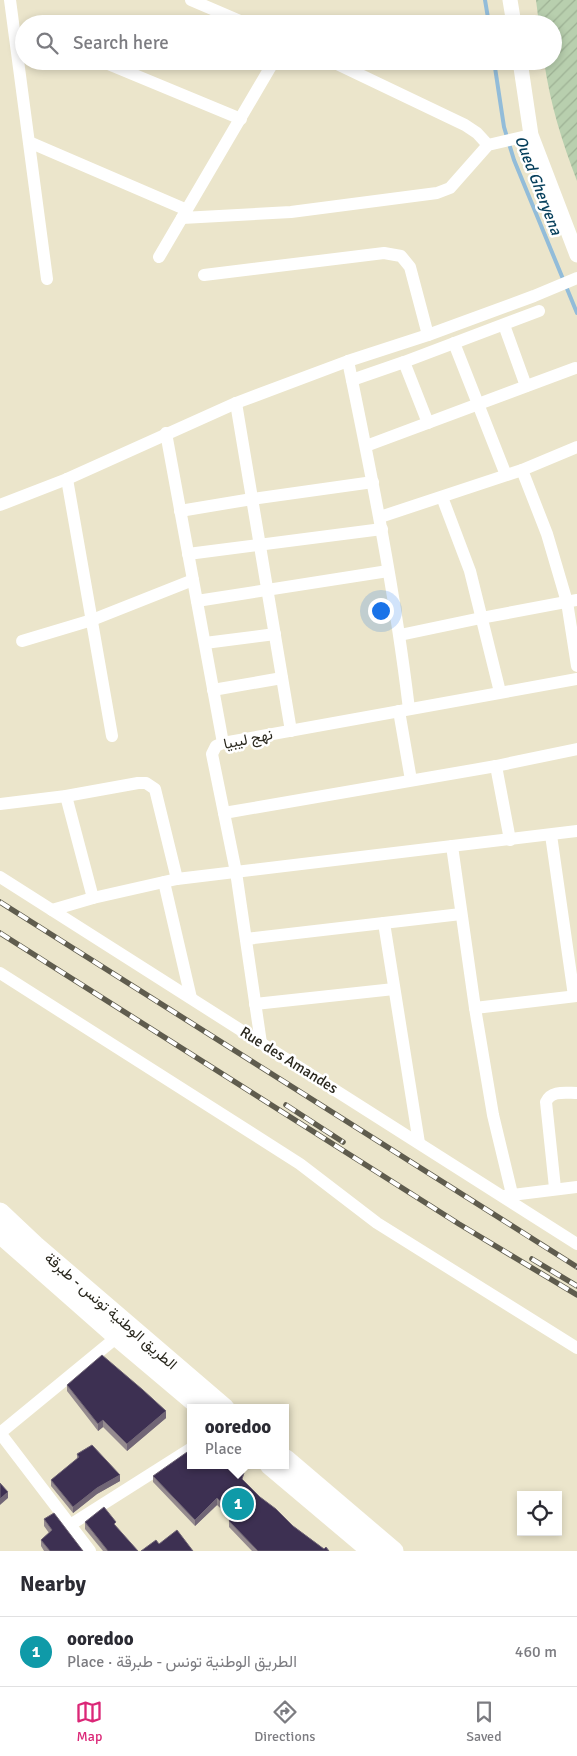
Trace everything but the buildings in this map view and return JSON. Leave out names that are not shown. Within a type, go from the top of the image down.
[{"type":"main road","name":"الطريق الوطنية تونس - طبرقة","points":[[0,1212],[49,1258],[219,1404]]},
{"type":"main road","name":"الطريق الوطنية تونس - طبرقة","points":[[0,1234],[196,1404]]},
{"type":"main road","points":[[289,1462],[394,1551]]},
{"type":"main road","points":[[274,1469],[370,1551]]},
{"type":"street","points":[[10,0],[15,15]]},
{"type":"street","points":[[190,0],[226,15]]},
{"type":"street","points":[[510,0],[512,15]]},
{"type":"street","points":[[22,70],[28,142],[47,279]]},
{"type":"street","points":[[124,70],[241,119]]},
{"type":"street","points":[[159,257],[269,70]]},
{"type":"street","points":[[350,70],[465,125],[490,145]]},
{"type":"street","points":[[521,70],[525,136],[577,255]]},
{"type":"street","points":[[28,142],[185,214],[291,212],[437,193],[450,188],[490,145],[525,136]]},
{"type":"street","points":[[204,275],[384,253],[401,256],[410,267],[428,335]]},
{"type":"street","points":[[0,505],[68,479],[166,433],[236,403],[348,361],[428,335],[575,279]]},
{"type":"street","points":[[352,380],[539,311]]},
{"type":"street","points":[[504,325],[526,386]]},
{"type":"street","points":[[454,343],[506,475]]},
{"type":"street","points":[[348,361],[381,523],[400,635],[404,710],[411,780]]},
{"type":"street","points":[[404,362],[428,423]]},
{"type":"street","points":[[366,446],[575,368]]},
{"type":"street","points":[[236,403],[291,731]]},
{"type":"street","points":[[166,433],[223,743]]},
{"type":"street","points":[[188,554],[260,545],[381,523],[442,497],[522,470],[577,447]]},
{"type":"street","points":[[522,470],[572,601],[577,666]]},
{"type":"street","points":[[68,479],[112,736]]},
{"type":"street","points":[[180,511],[373,482]]},
{"type":"street","points":[[442,497],[470,571],[500,692]]},
{"type":"street","points":[[197,601],[388,571]]},
{"type":"street","points":[[22,641],[92,620],[193,580]]},
{"type":"street","points":[[400,635],[572,601]]},
{"type":"street","points":[[205,643],[275,634]]},
{"type":"street","points":[[213,690],[282,678]]},
{"type":"street","name":"نهج ليبيا","points":[[261,1043],[236,872],[212,754],[216,746],[223,743],[577,679]]},
{"type":"street","points":[[224,812],[496,766],[577,750]]},
{"type":"street","points":[[496,766],[510,840]]},
{"type":"street","points":[[0,804],[66,796],[138,783],[146,783],[155,789],[191,998]]},
{"type":"street","points":[[66,796],[93,898]]},
{"type":"street","points":[[52,910],[93,898],[170,881],[577,831]]},
{"type":"street","points":[[474,1008],[576,996],[552,835]]},
{"type":"street","points":[[452,846],[474,1008],[507,1195],[555,1188],[577,1187]]},
{"type":"street","name":"Rue des Amandes","points":[[0,877],[419,1143],[507,1195],[577,1244]]},
{"type":"street","points":[[246,939],[461,914]]},
{"type":"street","points":[[384,923],[419,1143]]},
{"type":"street","points":[[0,973],[300,1164],[377,1223],[577,1348]]},
{"type":"street","points":[[256,1004],[394,989]]},
{"type":"street","points":[[555,1188],[546,1102],[548,1096],[553,1094],[577,1092]]},
{"type":"street","points":[[90,1551],[0,1433],[117,1337]]},
{"type":"street","points":[[70,1525],[187,1451]]},
{"type":"green space","points":[[536,0],[577,0],[577,181],[557,122],[546,70],[562,70],[562,15],[538,15]]},
{"type":"waterway","name":"Oued Gheryena","points":[[485,0],[488,15]]},
{"type":"waterway","name":"Oued Gheryena","points":[[495,70],[504,127],[514,160],[577,313]]},
{"type":"railway","points":[[0,902],[577,1267]]},
{"type":"railway","points":[[0,933],[459,1224],[577,1295]]},
{"type":"railway","points":[[286,1105],[343,1142]]},
{"type":"railway","points":[[532,1259],[577,1286]]},
{"type":"place","name":"ooredoo","points":[[238,1504]]}]
